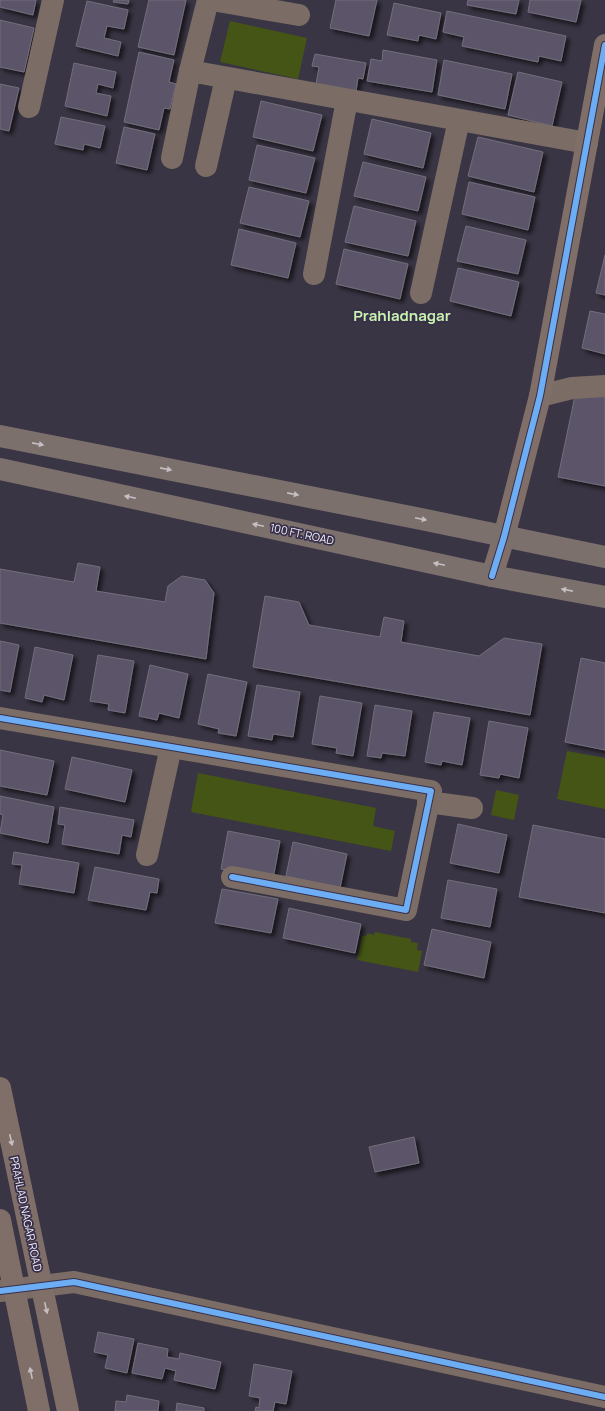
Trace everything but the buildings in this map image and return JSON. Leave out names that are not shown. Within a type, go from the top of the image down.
[{"type":"main road","points":[[0,436],[605,557]]},
{"type":"main road","name":"100 FT. ROAD","points":[[0,469],[492,576],[605,597]]},
{"type":"street","points":[[29,107],[53,0]]},
{"type":"street","points":[[172,158],[190,71],[208,0]]},
{"type":"street","points":[[212,0],[299,15]]},
{"type":"street","points":[[492,576],[504,537],[540,396],[605,45]]},
{"type":"street","points":[[190,71],[587,143]]},
{"type":"street","points":[[206,166],[226,78]]},
{"type":"street","points":[[314,274],[347,100]]},
{"type":"street","points":[[421,293],[460,120]]},
{"type":"street","points":[[540,396],[572,388],[605,386]]},
{"type":"street","points":[[0,718],[431,791],[406,910],[232,877]]},
{"type":"street","points":[[147,855],[171,747]]},
{"type":"street","points":[[428,802],[472,808]]},
{"type":"street","name":"PRAHLAD NAGAR ROAD","points":[[0,1088],[68,1411]]},
{"type":"street","points":[[0,1220],[7,1290],[39,1411]]},
{"type":"street","points":[[7,1290],[74,1282],[605,1397]]},
{"type":"green space","points":[[230,21],[307,38],[298,79],[220,62]]},
{"type":"green space","points":[[567,751],[605,758],[605,809],[557,799]]},
{"type":"green space","points":[[198,773],[376,808],[373,826],[395,831],[391,851],[191,812]]},
{"type":"green space","points":[[496,790],[519,795],[514,820],[491,815]]},
{"type":"green space","points":[[375,932],[411,939],[411,942],[418,943],[417,950],[422,951],[418,972],[357,960],[362,936],[366,936],[367,933],[374,935]]},
{"type":"cycle path","points":[[492,576],[504,537],[540,396],[605,45]]},
{"type":"cycle path","points":[[0,718],[431,791],[406,910],[232,877]]},
{"type":"cycle path","points":[[0,1291],[74,1282],[605,1397]]},
{"type":"district","name":"Prahladnagar","points":[[402,316]]}]
